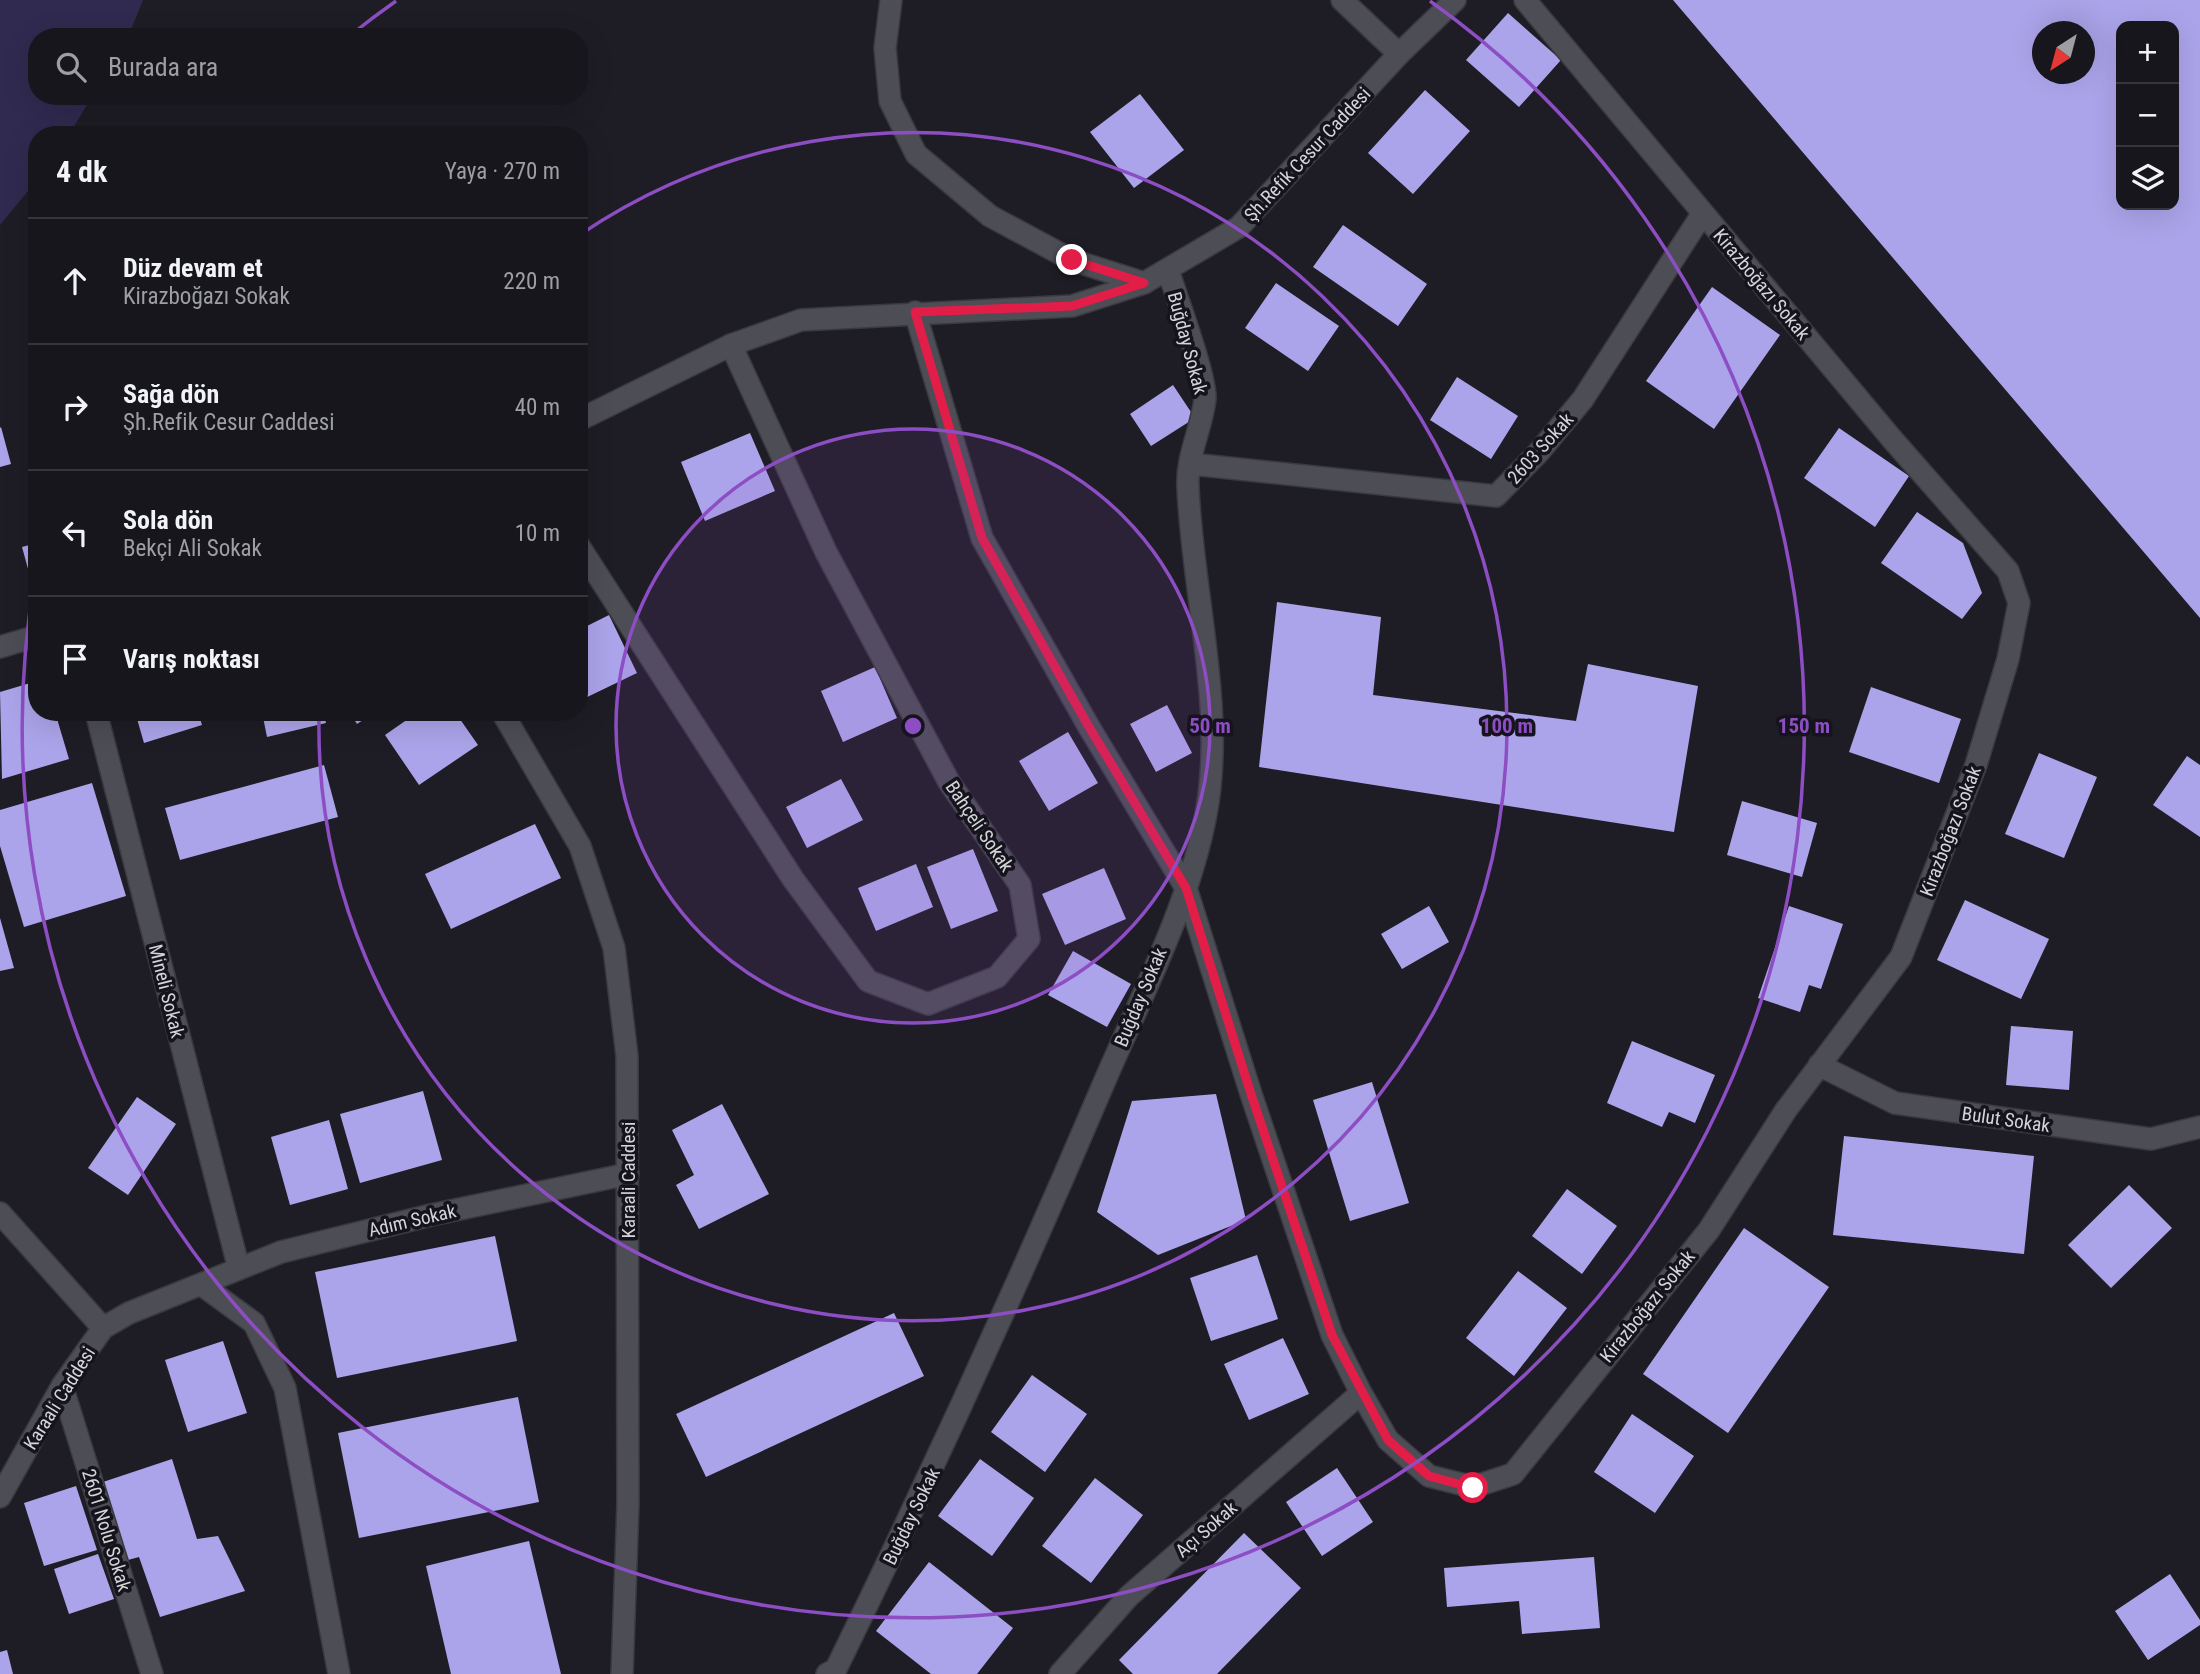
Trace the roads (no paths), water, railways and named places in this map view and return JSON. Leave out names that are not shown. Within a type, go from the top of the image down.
[{"type":"street","points":[[891,0],[885,48],[890,101],[916,154],[990,216],[1072,260],[1144,283]]},
{"type":"street","points":[[1342,0],[1399,54]]},
{"type":"street","name":"Şh.Refik Cesur Caddesi","points":[[588,416],[731,345],[801,320],[915,312],[1072,306],[1144,283],[1239,227],[1399,54],[1455,0]]},
{"type":"street","name":"Kirazboğazı Sokak","points":[[915,312],[982,538],[1089,727],[1186,888],[1251,1094],[1332,1335],[1361,1393],[1388,1440],[1429,1476],[1473,1488],[1513,1474],[1709,1230],[1786,1110],[1901,957],[1976,765],[2008,659],[2019,603],[2008,571],[1892,439],[1525,0]]},
{"type":"street","name":"2603 Sokak","points":[[1191,464],[1496,496],[1539,452],[1583,399],[1703,213]]},
{"type":"street","name":"Buğday Sokak","points":[[835,1672],[931,1476],[1037,1241],[1186,888],[1206,812],[1211,745],[1204,621],[1193,552],[1187,481],[1206,396],[1168,270]]},
{"type":"street","name":"Bahçeli Sokak","points":[[588,560],[793,879],[868,981],[928,1004],[997,977],[1029,939],[1020,885],[943,770],[827,552],[731,345]]},
{"type":"street","points":[[0,647],[28,639]]},
{"type":"street","name":"Mineli Sokak","points":[[98,721],[239,1269]]},
{"type":"street","name":"Karaali Caddesi","points":[[507,721],[580,846],[614,948],[627,1056],[628,1504],[622,1674]]},
{"type":"street","name":"Bulut Sokak","points":[[1819,1065],[1895,1103],[2151,1139],[2200,1127]]},
{"type":"street","name":"Adım Sokak","points":[[202,1285],[281,1252],[431,1215],[628,1174]]},
{"type":"street","points":[[0,1213],[103,1328]]},
{"type":"street","points":[[202,1285],[254,1323],[285,1388],[339,1674]]},
{"type":"street","name":"Karaali Caddesi","points":[[0,1497],[62,1386],[103,1328],[128,1313],[202,1285]]},
{"type":"street","name":"2601 Nolu Sokak","points":[[62,1386],[152,1674]]},
{"type":"street","name":"Açı Sokak","points":[[1060,1674],[1129,1596],[1361,1393]]}]
